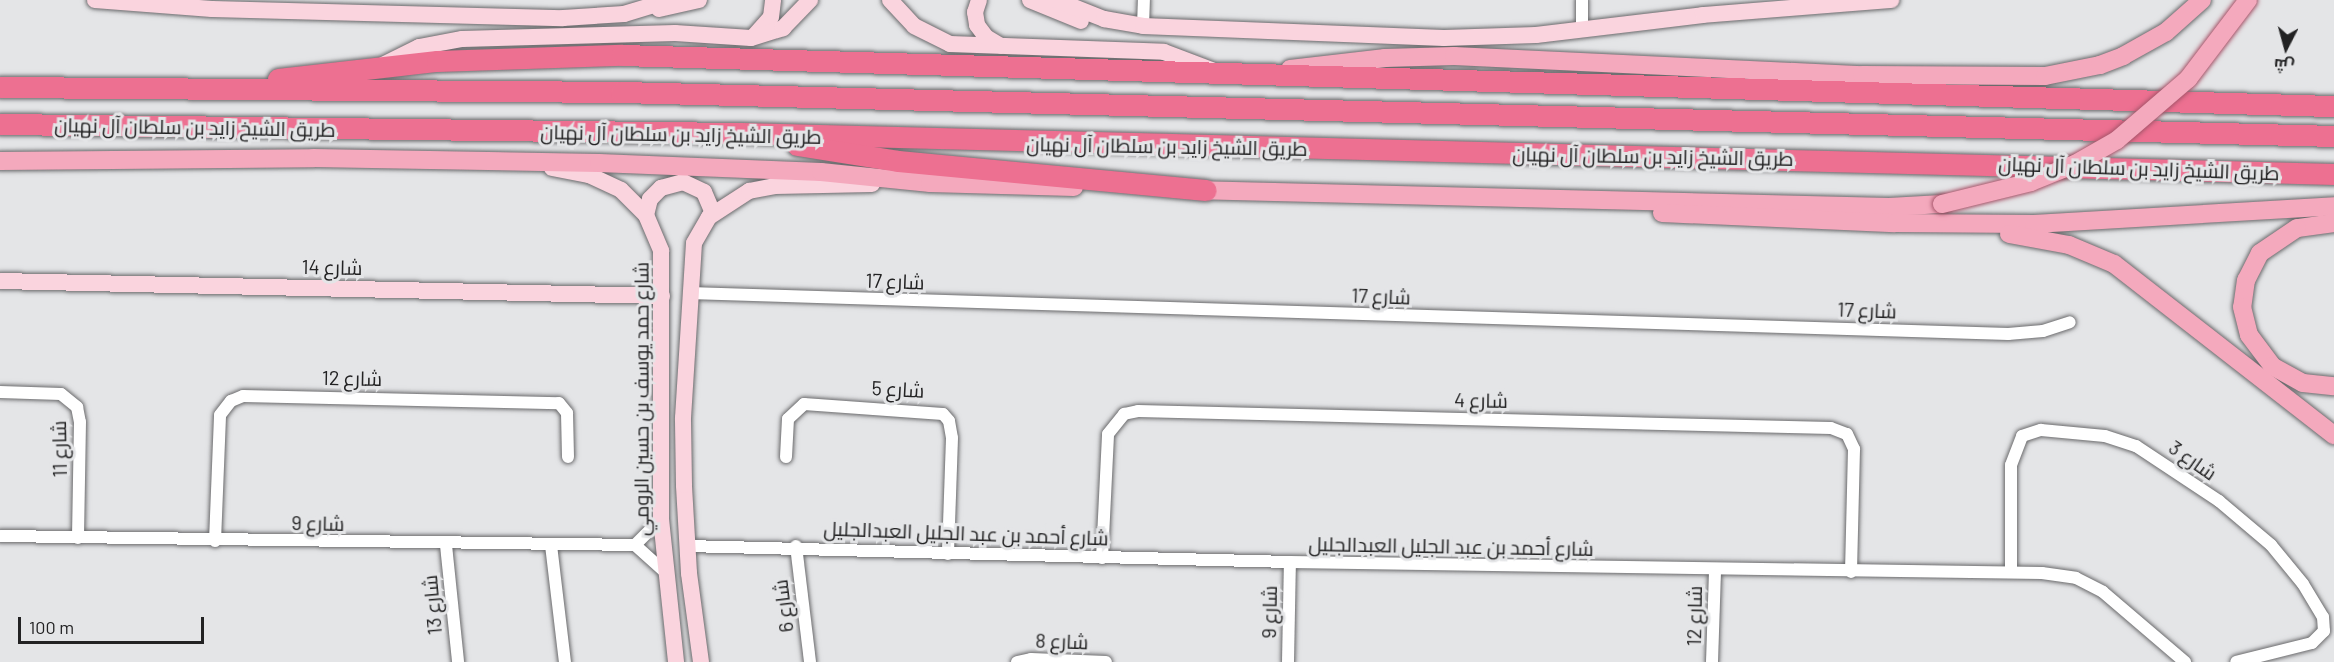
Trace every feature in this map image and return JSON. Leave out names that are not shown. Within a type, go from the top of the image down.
[{"type":"highway","points":[[215,89],[381,66],[493,57],[622,55],[1277,72],[1738,90],[2334,106]]},
{"type":"highway","name":"طريق الشيخ زايد بن سلطان آل نهيان","points":[[0,87],[621,92],[2334,136]]},
{"type":"highway","name":"طريق الشيخ زايد بن سلطان آل نهيان","points":[[0,124],[741,133],[2334,174]]},
{"type":"highway","points":[[741,133],[863,157],[1206,190]]},
{"type":"main road","points":[[1277,72],[1367,59],[1454,56],[1884,75],[2045,76],[2100,65],[2123,56],[2166,32],[2202,0]]},
{"type":"main road","points":[[0,161],[313,158],[512,162],[802,171],[930,183],[1869,206],[1942,204],[2031,182],[2117,140],[2188,79],[2248,0]]},
{"type":"main road","points":[[2196,101],[2334,115]]},
{"type":"main road","points":[[1553,198],[1659,212],[1927,224],[2081,223],[2334,206]]},
{"type":"main road","points":[[2334,223],[2297,228],[2260,253],[2246,280],[2242,307],[2249,335],[2272,366],[2303,383],[2334,386]]},
{"type":"main road","points":[[1927,224],[2043,238],[2092,252],[2133,276],[2334,435]]},
{"type":"street","points":[[95,0],[563,18],[699,0]]},
{"type":"street","points":[[643,9],[670,0]]},
{"type":"street","points":[[751,38],[771,17],[773,0]]},
{"type":"street","points":[[381,66],[419,47],[462,39],[675,33],[751,38],[783,28],[810,0]]},
{"type":"street","points":[[890,0],[914,26],[938,39],[964,46],[1164,52],[1214,71]]},
{"type":"street","points":[[980,0],[975,12],[977,25],[986,38],[1002,46]]},
{"type":"street","points":[[1030,0],[1070,18],[1143,26],[1444,38],[1582,31],[1703,15],[1891,0]]},
{"type":"street","points":[[1056,0],[1123,23]]},
{"type":"street","points":[[1143,26],[1144,0]]},
{"type":"street","points":[[1582,0],[1582,31]]},
{"type":"street","name":"شارع حمد يوسف بن حسين الرومي","points":[[512,162],[600,179],[621,190],[645,215],[661,251],[662,296],[658,417],[661,519],[664,571],[676,662]]},
{"type":"street","points":[[645,215],[650,200],[661,188],[683,182],[704,192],[713,213]]},
{"type":"street","points":[[701,662],[687,546],[683,418],[692,247],[713,213],[738,195],[762,188],[930,183]]},
{"type":"street","name":"شارع 14","points":[[0,281],[662,296]]},
{"type":"street","name":"شارع 17","points":[[689,293],[2008,334],[2043,331],[2070,322]]},
{"type":"street","name":"شارع 11","points":[[0,392],[61,394],[77,407],[80,422],[78,538]]},
{"type":"street","name":"شارع 12","points":[[216,540],[220,415],[231,401],[243,396],[559,403],[567,413],[568,457]]},
{"type":"street","name":"شارع 5","points":[[786,457],[788,419],[804,404],[943,414],[949,421],[952,438],[948,554]]},
{"type":"street","name":"شارع 4","points":[[1102,558],[1108,434],[1118,419],[1138,411],[1831,428],[1848,434],[1854,448],[1851,572]]},
{"type":"street","name":"شارع 3","points":[[2011,572],[2011,465],[2022,436],[2041,430],[2104,436],[2136,446],[2219,501],[2271,545],[2303,584],[2323,617],[2324,631],[2316,640],[2236,662]]},
{"type":"street","points":[[661,519],[635,545],[664,571]]},
{"type":"street","name":"شارع 9","points":[[0,536],[446,545],[635,545]]},
{"type":"street","name":"شارع 13","points":[[446,545],[458,662]]},
{"type":"street","points":[[551,545],[565,662]]},
{"type":"street","name":"شارع أحمد بن عبد الجليل العبدالجليل","points":[[687,546],[796,546],[948,554],[1714,571],[2058,574],[2092,585],[2185,662]]},
{"type":"street","name":"شارع 6","points":[[796,546],[810,662]]},
{"type":"street","name":"شارع 9","points":[[1288,662],[1290,562]]},
{"type":"street","name":"شارع 12","points":[[1712,662],[1714,571]]},
{"type":"street","name":"شارع 8","points":[[1017,662],[1106,662]]}]
